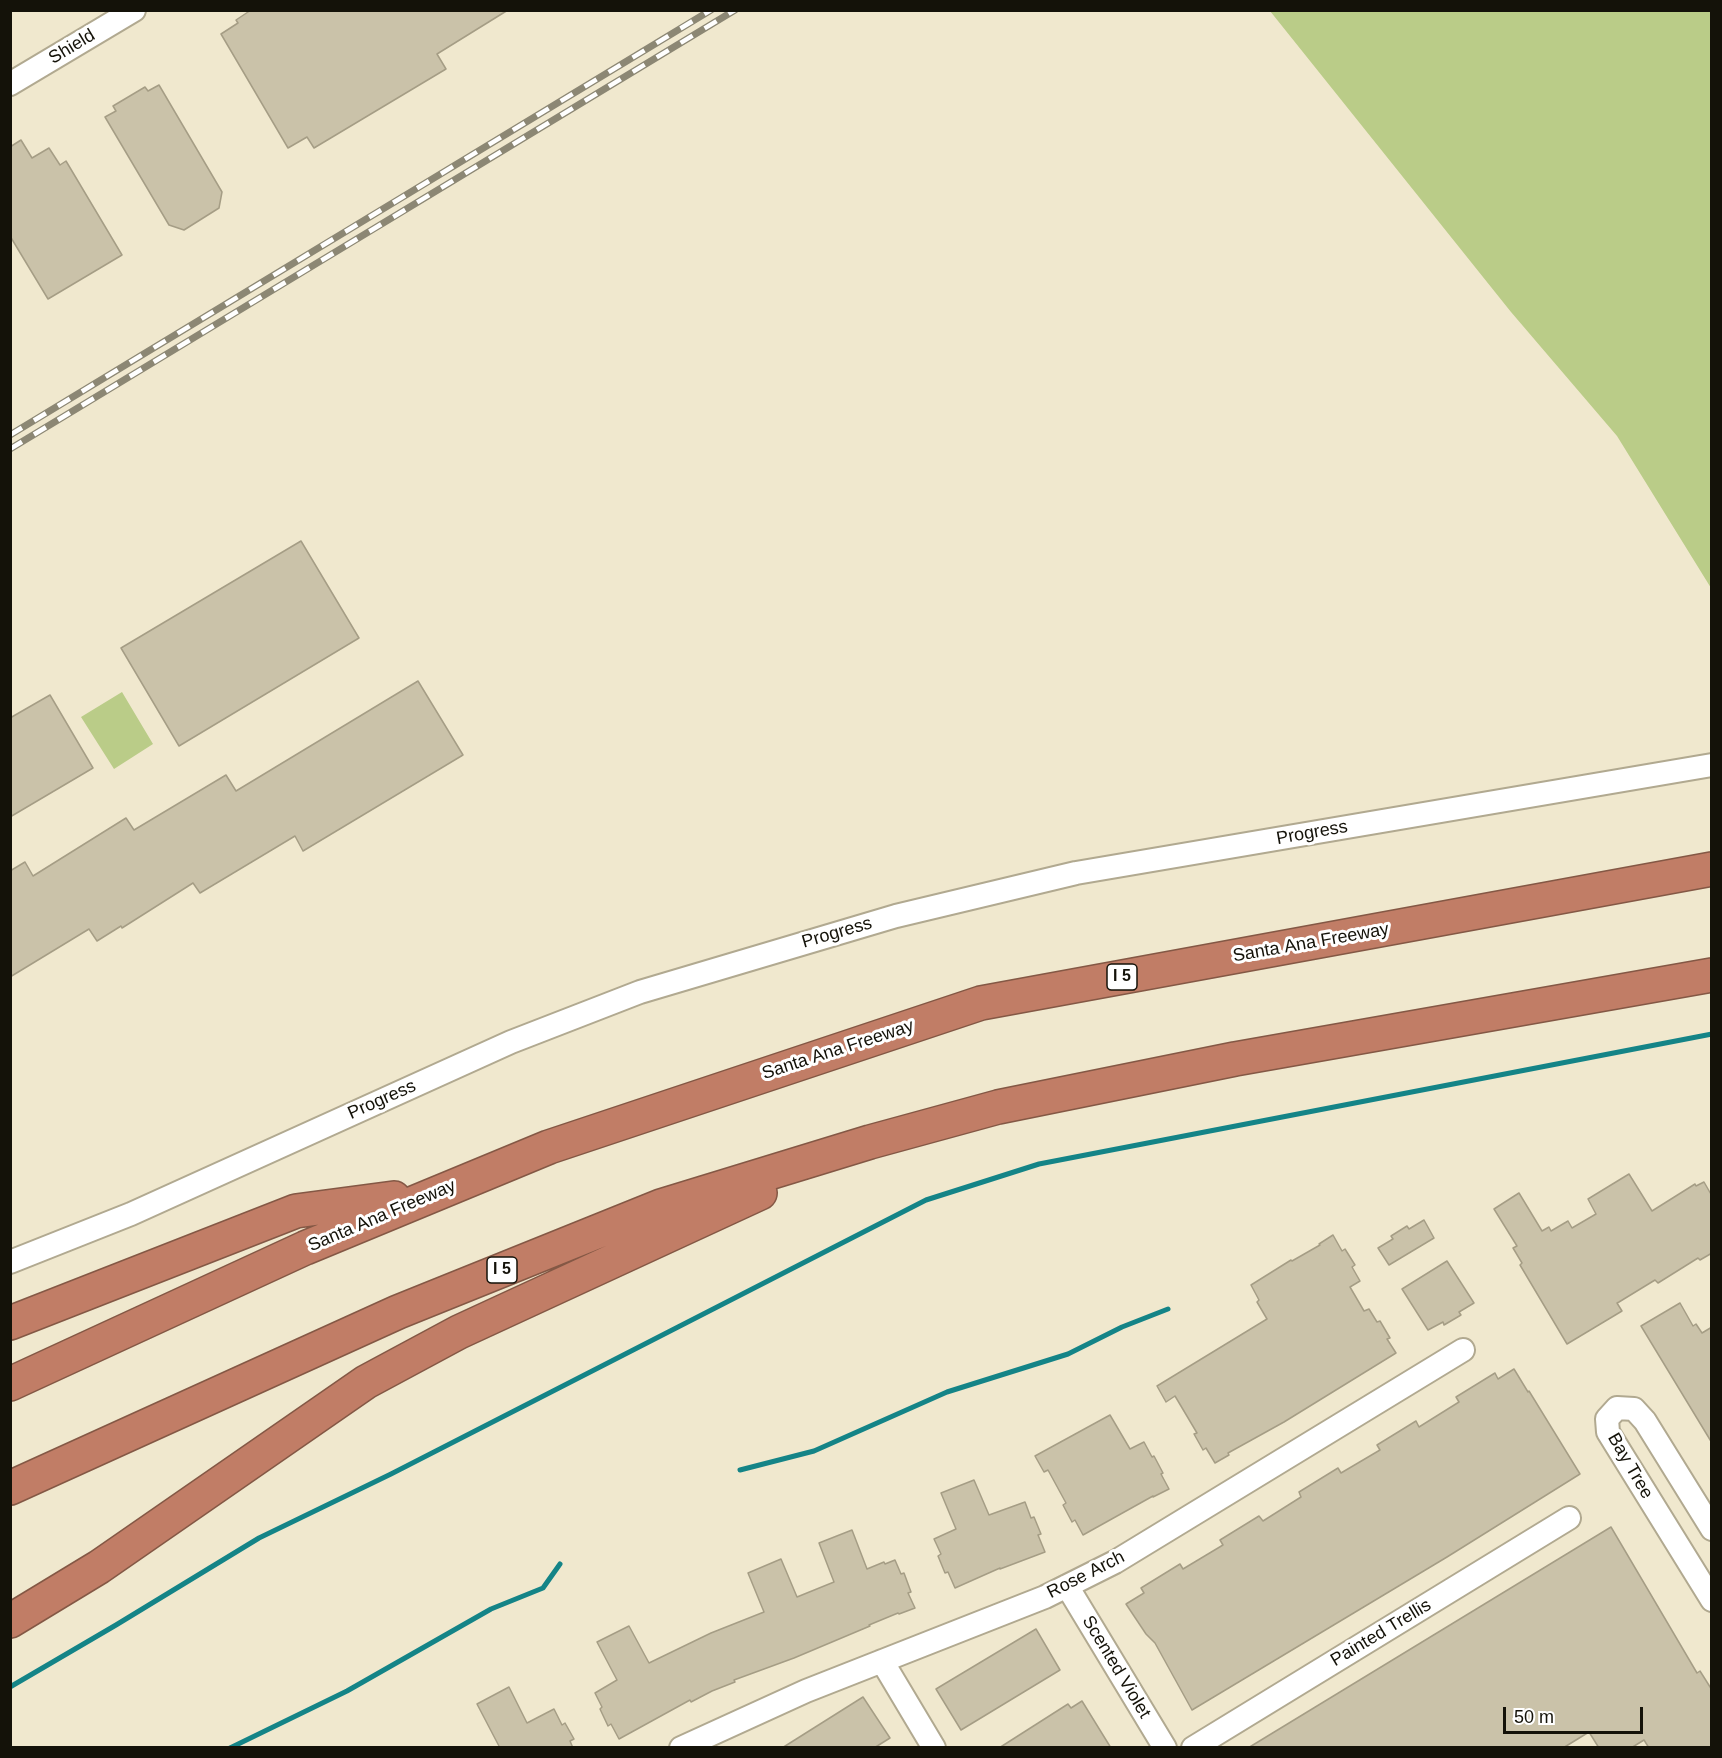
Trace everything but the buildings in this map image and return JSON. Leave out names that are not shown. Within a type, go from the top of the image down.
[{"type":"highway","name":"Santa Ana Freeway","points":[[10,1384],[304,1248],[549,1147],[981,1003],[1712,869]]},
{"type":"highway","name":"I 5","points":[[10,1488],[398,1312],[661,1206],[870,1142],[998,1107],[1235,1059],[1712,975]]},
{"type":"highway","points":[[10,1621],[99,1567],[366,1382],[459,1332],[870,1142]]},
{"type":"highway","points":[[10,1323],[296,1211],[438,1192]]},
{"type":"highway","points":[[10,1506],[145,1426]]},
{"type":"street","name":"Shield","points":[[10,84],[134,10]]},
{"type":"street","name":"Progress","points":[[10,1262],[131,1214],[511,1042],[640,992],[896,916],[1076,873],[1712,765]]},
{"type":"street","name":"Rose Arch","points":[[681,1748],[806,1691],[1035,1601],[1115,1562],[1463,1350]]},
{"type":"street","name":"Bay Tree","points":[[1712,1529],[1645,1421],[1634,1409],[1617,1408],[1607,1419],[1608,1432],[1712,1600]]},
{"type":"street","name":"Painted Trellis","points":[[1193,1748],[1569,1518]]},
{"type":"street","name":"Scented Violet","points":[[1067,1586],[1165,1748]]},
{"type":"street","points":[[882,1661],[934,1748]]},
{"type":"green space","points":[[1270,11],[1711,11],[1711,588],[1617,436],[1511,312]]},
{"type":"green space","points":[[122,692],[153,744],[114,769],[81,717]]},
{"type":"waterway","points":[[10,1687],[259,1538],[391,1474],[926,1200],[1039,1164],[1712,1034]]},
{"type":"waterway","points":[[740,1470],[814,1451],[947,1392],[1068,1354],[1122,1327],[1168,1309]]},
{"type":"waterway","points":[[230,1748],[347,1691],[491,1609],[543,1588],[560,1564]]},
{"type":"railway","points":[[10,435],[711,10]]},
{"type":"railway","points":[[10,449],[735,10]]}]
